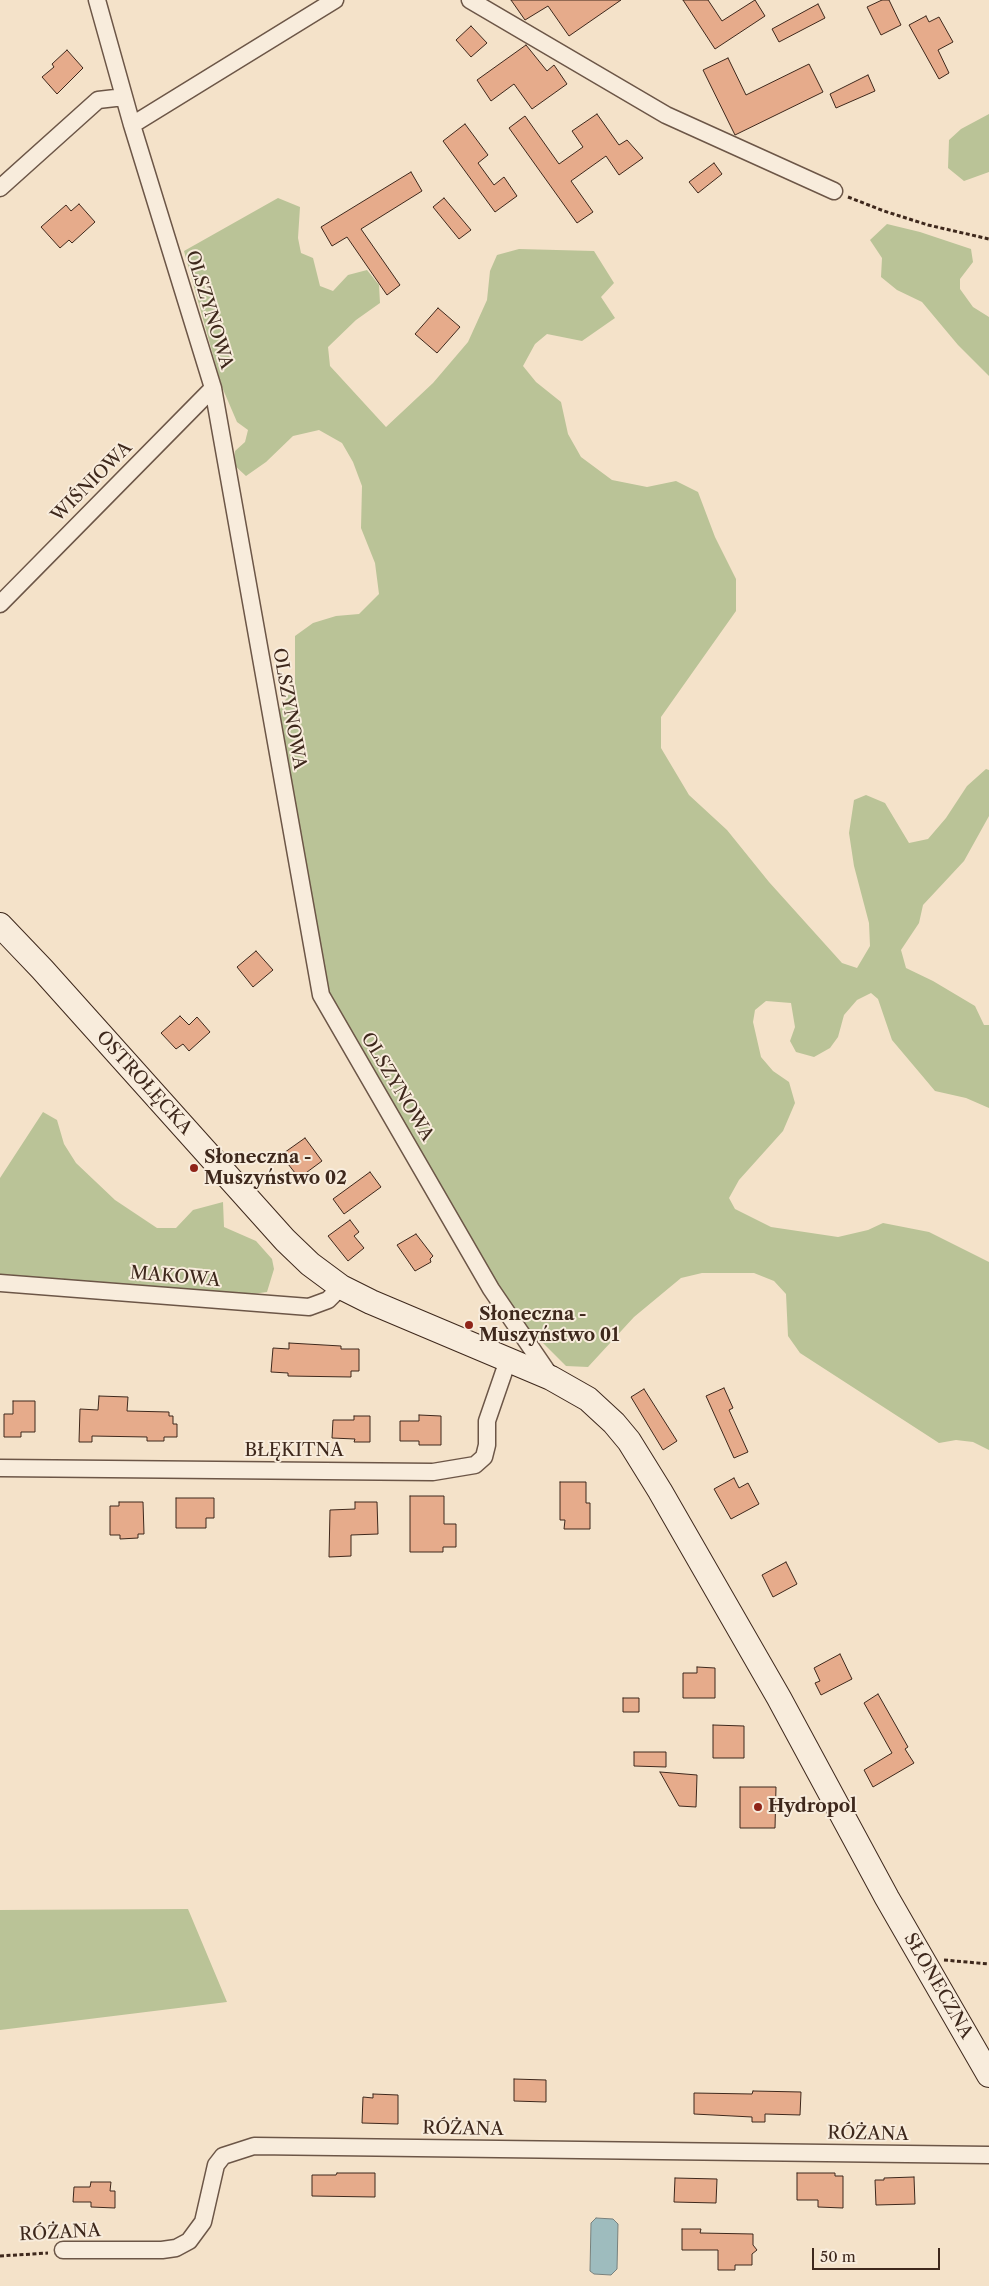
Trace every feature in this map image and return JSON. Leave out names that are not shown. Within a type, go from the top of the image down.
[{"type":"street","name":"OLSZYNOWA","points":[[97,0],[132,125],[212,388],[321,995],[491,1289],[551,1378]]},
{"type":"street","points":[[132,125],[335,0]]},
{"type":"street","points":[[470,0],[666,115],[834,191]]},
{"type":"street","points":[[0,188],[98,100],[124,97]]},
{"type":"street","name":"WIŚNIOWA","points":[[0,604],[212,388]]},
{"type":"street","name":"OSTROŁĘCKA","points":[[0,925],[42,969],[285,1240],[310,1264],[341,1287],[415,1322],[551,1378]]},
{"type":"street","name":"MAKOWA","points":[[0,1283],[309,1307],[328,1300],[341,1287]]},
{"type":"street","name":"BŁĘKITNA","points":[[0,1468],[433,1472],[475,1465],[484,1457],[487,1445],[487,1421],[508,1360]]},
{"type":"street","name":"SŁONECZNA","points":[[551,1378],[588,1399],[601,1410],[629,1441],[779,1698],[887,1898],[927,1964],[989,2075]]},
{"type":"street","name":"RÓŻANA","points":[[63,2250],[162,2250],[176,2248],[189,2241],[203,2222],[216,2165],[223,2156],[254,2146],[989,2156]]},
{"type":"path","points":[[834,191],[893,214],[989,239]]},
{"type":"path","points":[[927,1964],[950,1959],[989,1964]]},
{"type":"path","name":"RÓŻANA","points":[[0,2256],[44,2254],[63,2250]]},
{"type":"green space","points":[[989,114],[989,172],[964,181],[948,168],[949,140],[961,129]]},
{"type":"green space","points":[[278,198],[300,207],[298,238],[301,253],[313,258],[320,286],[333,291],[348,275],[367,270],[379,285],[380,303],[356,320],[328,347],[330,366],[386,427],[433,383],[468,342],[487,300],[490,271],[497,255],[519,249],[594,251],[614,283],[601,297],[615,318],[582,341],[547,334],[535,344],[523,366],[536,382],[561,402],[568,434],[581,457],[612,480],[647,487],[676,481],[698,492],[715,537],[736,579],[736,611],[661,717],[661,748],[689,795],[727,830],[769,882],[842,963],[857,968],[870,946],[869,923],[854,866],[849,833],[854,800],[866,795],[885,803],[909,843],[928,839],[946,818],[967,786],[986,769],[989,770],[989,816],[964,861],[923,905],[919,923],[901,950],[906,968],[933,981],[975,1006],[984,1025],[989,1025],[989,1108],[966,1098],[935,1091],[892,1040],[878,999],[871,993],[857,1000],[844,1015],[838,1037],[830,1048],[814,1057],[796,1052],[790,1041],[795,1027],[791,1003],[766,1001],[755,1010],[753,1022],[761,1057],[773,1071],[789,1082],[795,1103],[783,1131],[739,1180],[729,1198],[735,1209],[771,1227],[838,1237],[868,1230],[883,1223],[929,1232],[989,1262],[989,1450],[973,1442],[956,1440],[939,1443],[800,1353],[788,1336],[786,1294],[774,1281],[754,1273],[702,1273],[681,1278],[634,1317],[588,1367],[566,1366],[527,1327],[493,1285],[334,1011],[323,982],[277,714],[295,684],[295,636],[313,623],[336,616],[359,614],[379,594],[375,563],[361,528],[362,486],[353,462],[342,443],[319,430],[293,436],[266,462],[246,476],[234,465],[235,451],[245,442],[248,430],[237,422],[222,387],[184,251]]},
{"type":"green space","points":[[887,224],[920,232],[971,249],[973,262],[960,279],[960,289],[973,307],[989,317],[989,376],[958,345],[922,302],[897,290],[881,277],[882,258],[870,240]]},
{"type":"green space","points":[[43,1112],[57,1120],[64,1144],[76,1163],[115,1200],[157,1228],[176,1228],[193,1210],[223,1202],[224,1227],[256,1241],[272,1259],[274,1269],[267,1292],[253,1294],[0,1274],[0,1178]]},
{"type":"green space","points":[[188,1909],[227,2002],[0,2030],[0,1910]]},
{"type":"water","points":[[596,2218],[613,2219],[618,2224],[617,2269],[611,2275],[594,2274],[590,2271],[591,2223]]},
{"type":"building","points":[[511,0],[621,0],[569,36],[548,6],[525,20]]},
{"type":"building","points":[[683,0],[708,0],[722,21],[755,0],[765,16],[715,49]]},
{"type":"building","points":[[882,0],[889,0],[901,25],[881,35],[867,7]]},
{"type":"building","points":[[818,4],[825,18],[779,42],[772,29]]},
{"type":"building","points":[[926,16],[929,22],[939,17],[953,42],[938,50],[949,73],[939,79],[909,25]]},
{"type":"building","points":[[471,26],[487,43],[471,57],[456,40]]},
{"type":"building","points":[[526,45],[547,71],[554,65],[567,84],[532,109],[514,84],[491,101],[477,80]]},
{"type":"building","points":[[67,50],[83,68],[57,94],[42,77],[54,67],[52,64]]},
{"type":"building","points":[[728,58],[746,95],[809,64],[823,92],[735,135],[703,70]]},
{"type":"building","points":[[868,75],[875,91],[836,108],[830,94]]},
{"type":"building","points":[[597,114],[619,145],[627,140],[643,158],[619,175],[606,156],[571,181],[593,212],[577,223],[509,128],[525,116],[559,164],[583,147],[572,131]]},
{"type":"building","points":[[465,124],[488,155],[478,163],[494,185],[504,177],[517,196],[495,212],[443,141]]},
{"type":"building","points":[[714,163],[722,174],[698,193],[689,182]]},
{"type":"building","points":[[411,172],[422,191],[361,229],[400,285],[387,295],[347,237],[332,246],[321,227]]},
{"type":"building","points":[[444,198],[471,230],[459,239],[433,207]]},
{"type":"building","points":[[79,204],[95,222],[72,243],[69,240],[60,248],[41,227],[66,205],[71,211]]},
{"type":"building","points":[[438,308],[460,327],[437,353],[415,334]]},
{"type":"building","points":[[256,951],[273,970],[253,987],[237,967]]},
{"type":"building","points":[[180,1016],[189,1025],[197,1017],[210,1032],[189,1051],[183,1044],[176,1049],[161,1033]]},
{"type":"building","points":[[305,1138],[322,1161],[299,1178],[281,1155]]},
{"type":"building","points":[[370,1172],[381,1187],[344,1214],[333,1199]]},
{"type":"building","points":[[350,1220],[359,1232],[354,1236],[364,1248],[348,1261],[328,1236]]},
{"type":"building","points":[[416,1234],[433,1256],[430,1259],[431,1262],[415,1271],[397,1245]]},
{"type":"building","points":[[289,1343],[341,1346],[341,1349],[359,1349],[359,1371],[351,1371],[351,1377],[288,1376],[288,1373],[271,1372],[273,1348],[289,1349]]},
{"type":"building","points":[[724,1388],[733,1408],[729,1410],[748,1452],[734,1458],[706,1396]]},
{"type":"building","points":[[644,1389],[677,1441],[663,1450],[631,1397]]},
{"type":"building","points":[[99,1396],[128,1397],[127,1411],[169,1412],[169,1416],[173,1416],[173,1424],[177,1424],[177,1437],[164,1437],[164,1441],[147,1441],[147,1437],[92,1436],[92,1442],[79,1442],[80,1409],[98,1410]]},
{"type":"building","points":[[13,1401],[35,1401],[35,1432],[21,1432],[21,1437],[4,1437],[4,1414],[13,1414]]},
{"type":"building","points":[[419,1415],[441,1416],[441,1445],[419,1445],[419,1441],[400,1441],[400,1421],[419,1421]]},
{"type":"building","points":[[354,1416],[370,1416],[370,1442],[354,1442],[355,1439],[332,1438],[333,1420],[354,1420]]},
{"type":"building","points":[[734,1478],[739,1488],[748,1483],[759,1504],[731,1519],[714,1489]]},
{"type":"building","points":[[560,1482],[586,1482],[586,1503],[590,1503],[590,1529],[564,1529],[565,1520],[560,1520]]},
{"type":"building","points":[[410,1496],[444,1496],[444,1524],[456,1524],[456,1547],[443,1547],[443,1552],[410,1552]]},
{"type":"building","points":[[176,1498],[214,1498],[214,1518],[206,1518],[206,1528],[176,1528]]},
{"type":"building","points":[[119,1502],[143,1502],[144,1534],[138,1534],[138,1538],[120,1539],[120,1535],[110,1535],[110,1506],[119,1506]]},
{"type":"building","points":[[355,1502],[377,1502],[378,1534],[351,1535],[351,1556],[329,1557],[330,1510],[355,1509]]},
{"type":"building","points":[[786,1562],[797,1584],[773,1597],[762,1575]]},
{"type":"building","points":[[840,1654],[852,1679],[821,1695],[815,1683],[820,1681],[814,1668]]},
{"type":"building","points":[[697,1667],[715,1668],[715,1698],[683,1698],[683,1673],[697,1673]]},
{"type":"building","points":[[878,1694],[908,1747],[905,1749],[914,1763],[873,1787],[864,1770],[892,1753],[864,1703]]},
{"type":"building","points":[[623,1698],[639,1698],[639,1712],[623,1712]]},
{"type":"building","points":[[713,1725],[744,1726],[744,1758],[713,1758]]},
{"type":"building","points":[[634,1752],[666,1752],[666,1767],[634,1766]]},
{"type":"building","points":[[660,1772],[697,1775],[696,1807],[679,1806]]},
{"type":"building","name":"Hydropol","points":[[740,1787],[776,1787],[775,1828],[740,1828]]},
{"type":"building","points":[[514,2079],[546,2080],[546,2102],[514,2101]]},
{"type":"building","points":[[753,2091],[801,2092],[800,2115],[765,2114],[765,2122],[752,2122],[752,2117],[694,2114],[694,2093],[752,2094]]},
{"type":"building","points":[[373,2094],[398,2095],[398,2124],[362,2123],[363,2097],[373,2098]]},
{"type":"building","points":[[337,2173],[375,2173],[375,2197],[312,2196],[312,2175],[336,2175]]},
{"type":"building","points":[[797,2173],[835,2173],[835,2176],[843,2176],[843,2208],[818,2207],[818,2200],[797,2200]]},
{"type":"building","points":[[914,2177],[915,2204],[876,2205],[875,2180]]},
{"type":"building","points":[[675,2178],[717,2179],[716,2203],[674,2202]]},
{"type":"building","points":[[91,2182],[111,2182],[110,2191],[115,2191],[115,2208],[91,2207],[91,2202],[73,2202],[74,2187],[90,2187]]},
{"type":"building","points":[[682,2229],[701,2229],[700,2233],[753,2234],[753,2245],[757,2250],[752,2254],[752,2265],[735,2265],[735,2270],[718,2270],[718,2250],[682,2250]]},
{"type":"place","name":"Słoneczna - Muszyństwo 02","points":[[194,1168]]},
{"type":"place","name":"Słoneczna - Muszyństwo 01","points":[[469,1325]]},
{"type":"place","name":"Hydropol","points":[[758,1807]]}]
